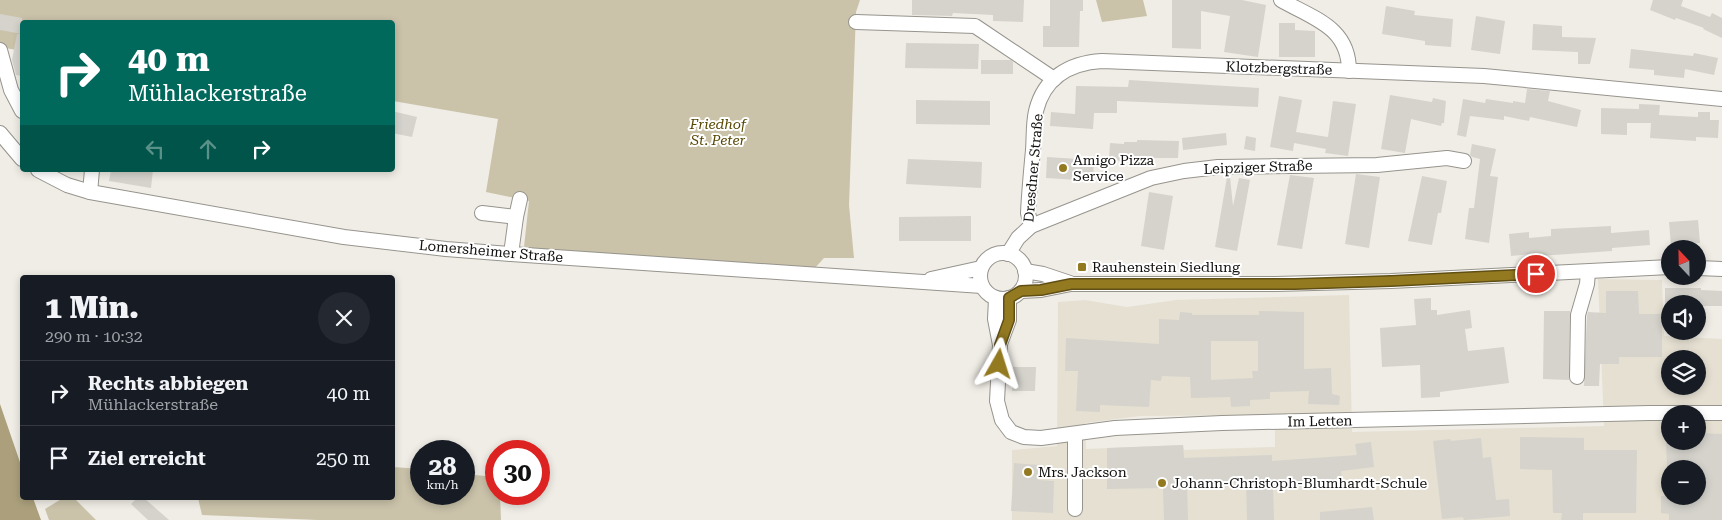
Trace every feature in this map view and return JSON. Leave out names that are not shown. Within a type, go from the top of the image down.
[{"type":"street","points":[[1281,0],[1332,28],[1344,42],[1349,57],[1349,71]]},
{"type":"street","points":[[856,22],[975,26],[1054,80]]},
{"type":"street","points":[[0,50],[11,90],[20,107]]},
{"type":"street","name":"Klotzbergstraße","points":[[1054,80],[1067,69],[1086,62],[1102,61],[1484,76],[1722,99]]},
{"type":"street","name":"Dresdner Straße","points":[[1008,254],[1018,238],[1031,226],[1028,212],[1036,112],[1043,92],[1054,80]]},
{"type":"street","points":[[0,133],[20,157]]},
{"type":"street","name":"Leipziger Straße","points":[[1031,226],[1151,178],[1184,171],[1218,167],[1378,164],[1447,158],[1464,161]]},
{"type":"street","name":"Lomersheimer Straße","points":[[42,172],[68,186],[90,192],[344,237],[511,254],[982,286]]},
{"type":"street","points":[[90,192],[92,172]]},
{"type":"street","points":[[511,254],[520,199]]},
{"type":"street","points":[[482,213],[516,217]]},
{"type":"street","points":[[1009,296],[1026,278],[1025,271],[1019,260],[1008,254],[995,255],[984,262],[981,268],[980,280],[990,296],[1009,296],[1071,284],[1333,283],[1661,268]]},
{"type":"street","name":"Lomersheimer Straße","points":[[920,281],[981,268]]},
{"type":"street","points":[[1706,268],[1722,269]]},
{"type":"street","points":[[1025,271],[1043,274],[1071,284]]},
{"type":"street","points":[[1577,377],[1578,315],[1588,280],[1588,272]]},
{"type":"street","name":"Im Letten","points":[[1009,296],[995,319],[1000,345],[997,401],[1002,420],[1011,432],[1024,437],[1041,438],[1114,428],[1222,423],[1722,413]]},
{"type":"street","points":[[1075,434],[1075,509]]},
{"type":"shaded area","points":[[1598,279],[1661,280],[1663,295],[1661,295],[1661,340],[1722,339],[1722,520],[1012,520],[1012,450],[1057,446],[1058,302],[1085,300],[1127,307],[1176,300],[1349,295],[1352,432],[1604,426]],"holes":[[[1275,415],[1275,447],[1184,450],[1183,445],[1086,449],[1085,423],[1140,416]]]},
{"type":"shaded area","points":[[0,404],[20,462],[20,500],[34,500],[41,520],[0,520]]},
{"type":"green space","name":"Friedhof St. Peter","points":[[0,0],[860,0],[856,12],[849,205],[854,258],[824,258],[814,269],[574,256],[524,247],[529,201],[486,192],[498,119],[395,101],[395,20],[20,20],[20,51],[0,47]]},
{"type":"green space","points":[[1096,0],[1143,0],[1147,16],[1102,22]]},
{"type":"green space","points":[[395,467],[410,468],[410,505],[475,505],[475,475],[485,476],[485,505],[500,505],[501,520],[318,520],[202,515],[198,500],[395,500]]},
{"type":"green space","points":[[60,500],[76,500],[96,520],[49,520],[45,509]]},
{"type":"building","points":[[912,0],[1024,0],[1023,22],[993,21],[993,15],[953,13],[952,16],[912,15]]},
{"type":"building","points":[[1050,0],[1083,0],[1083,11],[1080,11],[1079,47],[1043,47],[1043,26],[1050,26]]},
{"type":"building","points":[[1172,0],[1242,0],[1266,5],[1258,57],[1224,52],[1230,16],[1201,11],[1201,49],[1172,48]]},
{"type":"building","points":[[1653,0],[1683,0],[1681,6],[1710,17],[1712,13],[1722,18],[1722,38],[1704,28],[1676,18],[1675,20],[1650,10]]},
{"type":"building","points":[[1386,6],[1415,11],[1414,15],[1453,19],[1451,47],[1425,45],[1425,41],[1382,34]]},
{"type":"building","points":[[0,14],[22,18],[20,20],[20,34],[0,30]]},
{"type":"building","points":[[1476,16],[1505,21],[1500,54],[1471,50]]},
{"type":"building","points":[[1279,23],[1295,23],[1295,30],[1315,31],[1315,57],[1279,57]]},
{"type":"building","points":[[1533,24],[1562,26],[1562,37],[1596,38],[1590,64],[1578,64],[1578,52],[1532,50]]},
{"type":"building","points":[[17,34],[20,34],[20,76],[16,75],[12,60]]},
{"type":"building","points":[[906,43],[979,44],[978,69],[905,68]]},
{"type":"building","points":[[1631,49],[1693,56],[1694,53],[1718,58],[1714,75],[1685,69],[1684,78],[1654,75],[1654,70],[1629,68]]},
{"type":"building","points":[[981,60],[1011,60],[1013,62],[1013,74],[981,74]]},
{"type":"building","points":[[1129,80],[1259,88],[1258,107],[1117,101],[1117,113],[1094,113],[1093,129],[1050,126],[1051,112],[1075,114],[1076,86],[1128,87]]},
{"type":"building","points":[[1527,89],[1550,91],[1548,101],[1581,110],[1577,127],[1530,117],[1529,121],[1504,116],[1504,120],[1470,116],[1466,137],[1457,135],[1463,99],[1485,103],[1486,99],[1525,103]]},
{"type":"building","points":[[1390,95],[1432,102],[1433,98],[1446,101],[1444,123],[1441,126],[1411,119],[1405,153],[1381,149]]},
{"type":"building","points":[[1279,96],[1302,100],[1296,132],[1328,137],[1333,101],[1356,104],[1348,156],[1325,153],[1326,149],[1294,143],[1293,151],[1270,147]]},
{"type":"building","points":[[916,100],[990,101],[990,125],[916,124]]},
{"type":"building","points":[[1639,104],[1660,105],[1659,115],[1698,117],[1698,112],[1710,112],[1710,120],[1719,120],[1718,138],[1696,137],[1696,141],[1650,138],[1651,123],[1627,123],[1627,135],[1601,134],[1601,108],[1639,109]]},
{"type":"building","points":[[395,112],[417,117],[412,137],[395,134]]},
{"type":"building","points":[[1226,133],[1227,145],[1183,150],[1182,138]]},
{"type":"building","points":[[1246,136],[1256,138],[1255,151],[1244,149]]},
{"type":"building","points":[[1137,140],[1179,141],[1178,158],[1109,160],[1110,143],[1124,144],[1124,142],[1137,142]]},
{"type":"building","points":[[1472,144],[1496,149],[1490,176],[1498,177],[1489,243],[1465,239],[1469,208],[1474,208],[1480,159],[1470,155]]},
{"type":"building","points":[[1047,157],[1094,160],[1093,181],[1046,178]]},
{"type":"building","points":[[908,159],[982,162],[981,188],[906,184]]},
{"type":"building","points":[[111,172],[153,172],[151,188],[109,181]]},
{"type":"building","points":[[1356,174],[1380,177],[1369,248],[1345,244]]},
{"type":"building","points":[[1290,175],[1314,178],[1302,249],[1277,245]]},
{"type":"building","points":[[1422,176],[1447,181],[1432,245],[1408,241]]},
{"type":"building","points":[[1227,177],[1230,177],[1233,206],[1239,178],[1250,180],[1237,251],[1215,247]]},
{"type":"building","points":[[1149,192],[1173,196],[1164,250],[1141,246]]},
{"type":"building","points":[[971,216],[971,241],[899,241],[899,217]]},
{"type":"building","points":[[1698,220],[1700,240],[1671,240],[1669,222]]},
{"type":"building","points":[[1611,226],[1611,233],[1649,230],[1650,245],[1612,248],[1612,251],[1539,256],[1539,253],[1511,256],[1509,234],[1529,232],[1529,238],[1551,236],[1551,229]]},
{"type":"building","points":[[1665,288],[1701,288],[1701,290],[1722,291],[1722,306],[1706,306],[1706,295],[1665,295]]},
{"type":"building","points":[[1606,291],[1638,291],[1639,314],[1661,314],[1661,357],[1619,357],[1619,364],[1600,364],[1599,386],[1584,386],[1588,312],[1606,313]]},
{"type":"building","points":[[1431,298],[1431,310],[1437,310],[1437,315],[1470,310],[1472,328],[1465,329],[1468,351],[1504,347],[1509,383],[1440,392],[1440,397],[1421,398],[1420,365],[1382,367],[1380,328],[1416,325],[1414,299]]},
{"type":"building","points":[[1259,311],[1304,312],[1304,369],[1331,368],[1332,394],[1340,396],[1339,405],[1308,404],[1309,391],[1270,392],[1270,399],[1250,400],[1250,406],[1231,407],[1230,397],[1191,398],[1190,377],[1162,376],[1161,381],[1151,380],[1149,407],[1100,405],[1100,412],[1076,411],[1078,371],[1065,371],[1066,338],[1159,344],[1159,319],[1179,320],[1180,312],[1192,313],[1192,315],[1259,315]],"holes":[[[1211,341],[1258,341],[1258,371],[1252,371],[1253,378],[1211,380]]]},
{"type":"building","points":[[1544,311],[1570,311],[1569,380],[1543,379]]},
{"type":"building","points":[[1013,367],[1036,367],[1035,391],[1012,391]]},
{"type":"building","points":[[1706,433],[1722,434],[1722,520],[1669,520],[1669,514],[1661,513],[1661,505],[1706,505],[1706,460],[1667,460],[1666,450],[1706,450]]},
{"type":"building","points":[[1520,437],[1584,438],[1584,450],[1637,450],[1636,513],[1583,513],[1583,520],[1561,520],[1562,513],[1553,513],[1552,470],[1520,469]]},
{"type":"building","points":[[1481,438],[1483,458],[1491,457],[1496,500],[1509,499],[1510,516],[1464,520],[1463,517],[1442,519],[1433,441]]},
{"type":"building","name":"Johann-Christoph-Blumhardt-Schule","points":[[1371,442],[1374,467],[1341,471],[1342,482],[1273,487],[1274,520],[1247,520],[1246,482],[1187,484],[1188,520],[1164,520],[1163,488],[1107,489],[1107,448],[1183,445],[1184,458],[1272,455],[1272,461],[1357,455],[1355,444]]},
{"type":"building","points":[[1014,463],[1039,465],[1038,480],[1054,481],[1053,513],[1011,511]]},
{"type":"building","points":[[135,500],[146,500],[169,520],[148,520],[131,504]]},
{"type":"building","points":[[1372,507],[1374,520],[1320,520],[1320,512]]},
{"type":"place","name":"Amigo Pizza Service","points":[[1063,168]]},
{"type":"place","name":"Rauhenstein Siedlung","points":[[1082,267]]},
{"type":"place","name":"Mrs. Jackson","points":[[1028,472]]},
{"type":"place","name":"Johann-Christoph-Blumhardt-Schule","points":[[1162,483]]},
{"type":"route","points":[[999,364],[1000,345],[1009,320],[1009,298],[1021,291],[1041,290],[1071,284],[1295,284],[1536,274]]}]
